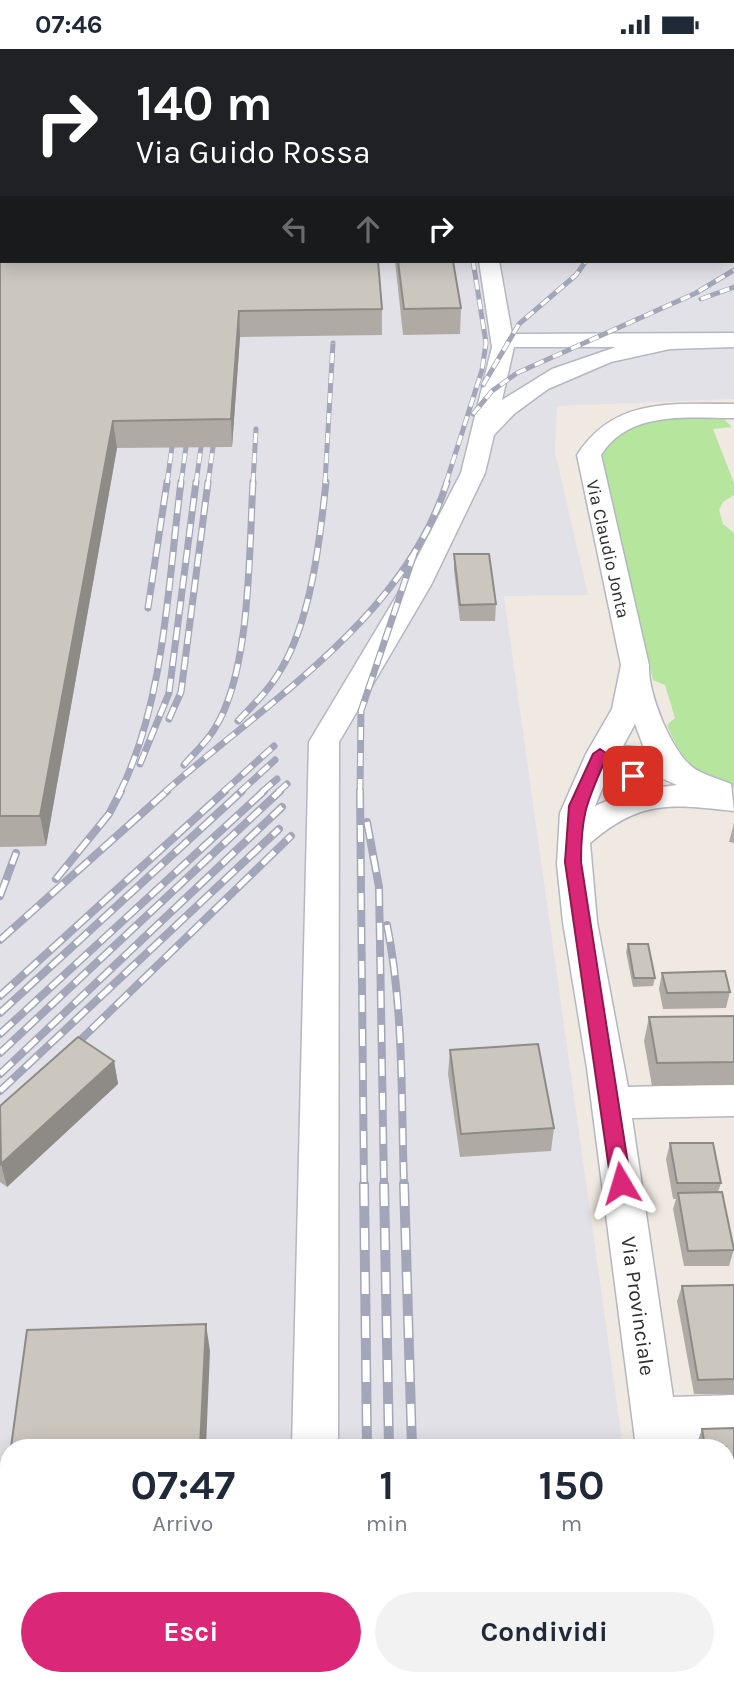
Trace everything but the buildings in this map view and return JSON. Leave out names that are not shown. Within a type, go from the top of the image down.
[{"type":"street","points":[[315,1439],[324,742],[417,585],[473,473],[502,341],[489,263]]},
{"type":"street","points":[[482,434],[519,397],[552,377],[609,356],[692,340]]},
{"type":"street","points":[[502,341],[734,340]]},
{"type":"street","name":"Via Claudio Jonta","points":[[600,754],[630,703],[635,682],[635,665],[589,454],[593,445],[611,428],[641,417],[734,411]]},
{"type":"street","points":[[635,682],[657,744],[687,786]]},
{"type":"street","points":[[600,754],[633,776],[687,786],[734,799]]},
{"type":"street","name":"Via Provinciale","points":[[600,754],[577,806],[573,862],[656,1433]]},
{"type":"street","points":[[573,839],[602,814],[632,799],[687,786]]},
{"type":"street","points":[[610,1103],[734,1100]]},
{"type":"street","points":[[656,1433],[734,1417]]},
{"type":"shaded area","points":[[0,263],[734,263],[734,399],[557,406],[555,452],[588,595],[504,596],[622,1439],[0,1439]]},
{"type":"green space","points":[[669,419],[724,419],[732,427],[713,429],[734,483],[734,495],[723,502],[719,510],[723,524],[734,533],[734,788],[709,779],[692,766],[678,748],[667,725],[675,718],[665,685],[653,680],[600,466],[603,445],[632,429]]},
{"type":"railway","points":[[446,483],[482,370],[486,343],[473,263]]},
{"type":"railway","points":[[483,385],[519,324],[576,275],[585,263]]},
{"type":"railway","points":[[473,414],[492,391],[517,373],[696,293],[734,270]]},
{"type":"railway","points":[[701,299],[734,287]]},
{"type":"railway","points":[[325,483],[333,343]]},
{"type":"railway","points":[[253,483],[256,429]]},
{"type":"railway","points":[[167,483],[172,447]]},
{"type":"railway","points":[[181,483],[186,447]]},
{"type":"railway","points":[[196,483],[201,447]]},
{"type":"railway","points":[[208,483],[213,447]]},
{"type":"railway","points":[[148,608],[167,482]]},
{"type":"railway","points":[[120,792],[135,757],[156,680],[181,482]]},
{"type":"railway","points":[[140,764],[169,693],[196,482]]},
{"type":"railway","points":[[169,719],[181,692],[208,482]]},
{"type":"railway","points":[[184,765],[215,728],[227,704],[236,675],[249,575],[253,482]]},
{"type":"railway","points":[[238,721],[276,678],[291,651],[307,605],[326,482]]},
{"type":"railway","points":[[165,792],[288,690],[366,616],[399,575],[427,531],[447,482]]},
{"type":"railway","points":[[360,792],[361,711],[415,551]]},
{"type":"railway","points":[[223,792],[274,746]]},
{"type":"railway","points":[[240,792],[275,760]]},
{"type":"railway","points":[[262,792],[277,779]]},
{"type":"railway","points":[[278,792],[287,784]]},
{"type":"railway","points":[[56,879],[109,814],[121,791]]},
{"type":"railway","points":[[0,940],[167,791]]},
{"type":"railway","points":[[0,996],[225,791]]},
{"type":"railway","points":[[0,1013],[242,791]]},
{"type":"railway","points":[[0,1034],[264,791]]},
{"type":"railway","points":[[0,1053],[280,791]]},
{"type":"railway","points":[[360,792],[364,1186]]},
{"type":"railway","points":[[0,1074],[282,807]]},
{"type":"railway","points":[[367,822],[379,887],[384,1186]]},
{"type":"railway","points":[[0,1091],[279,829]]},
{"type":"railway","points":[[67,1053],[291,836]]},
{"type":"railway","points":[[0,896],[16,853]]},
{"type":"railway","points":[[387,925],[399,1022],[404,1186]]},
{"type":"railway","points":[[364,1184],[367,1439]]},
{"type":"railway","points":[[384,1184],[389,1439]]},
{"type":"railway","points":[[404,1184],[412,1439]]},
{"type":"route","points":[[621,1183],[606,1067],[573,862],[573,833],[577,806],[600,754],[633,776]]}]
